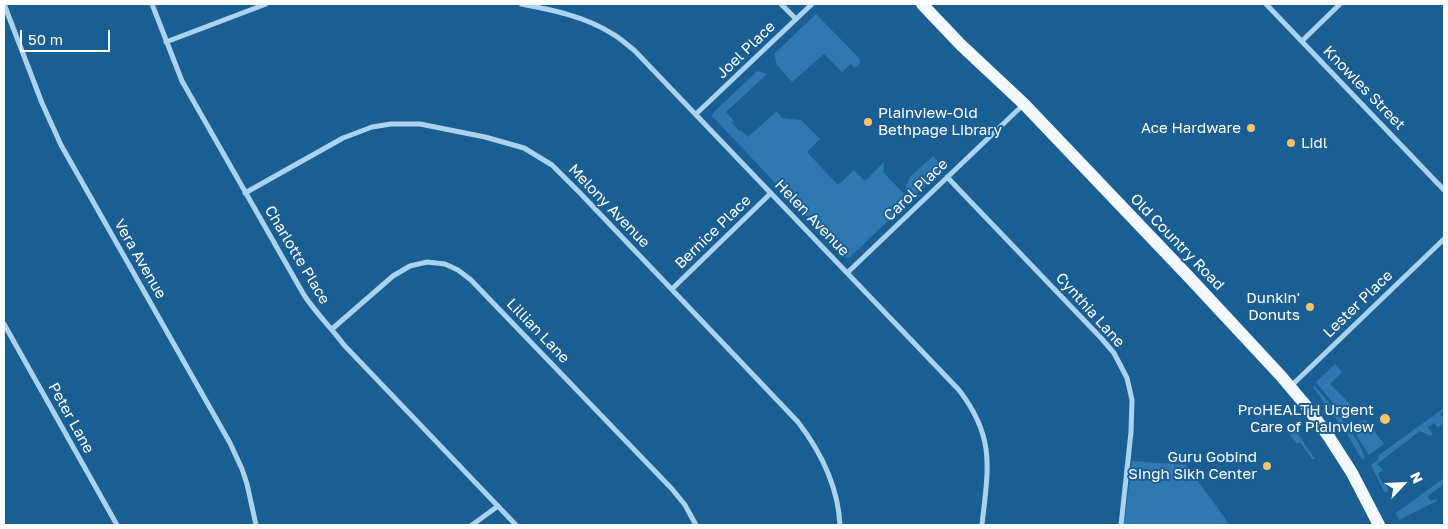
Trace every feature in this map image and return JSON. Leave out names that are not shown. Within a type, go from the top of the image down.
[{"type":"main road","name":"Old Country Road","points":[[922,4],[1024,104],[1290,387],[1308,408],[1352,473],[1379,525]]},
{"type":"street","name":"Vera Avenue","points":[[4,4],[42,103],[61,146],[234,452],[247,484],[256,525]]},
{"type":"street","name":"Charlotte Place","points":[[152,4],[182,81],[304,295],[317,314],[344,345],[516,525]]},
{"type":"street","points":[[166,42],[266,4]]},
{"type":"street","name":"Helen Avenue","points":[[521,4],[567,14],[596,24],[613,33],[634,50],[959,390],[970,404],[982,428],[987,450],[988,469],[982,525]]},
{"type":"street","points":[[781,4],[796,19]]},
{"type":"street","name":"Joel Place","points":[[696,114],[812,4]]},
{"type":"street","name":"Knowles Street","points":[[1266,4],[1444,190]]},
{"type":"street","points":[[1302,41],[1340,4]]},
{"type":"street","name":"Carol Place","points":[[847,273],[1024,104]]},
{"type":"street","name":"Melony Avenue","points":[[245,193],[343,138],[372,127],[392,124],[420,124],[485,137],[524,148],[552,165],[798,422],[817,448],[831,480],[840,525]]},
{"type":"street","name":"Cynthia Lane","points":[[947,177],[1102,339],[1114,353],[1127,378],[1132,400],[1131,432],[1121,525]]},
{"type":"street","name":"Bernice Place","points":[[672,289],[771,193]]},
{"type":"street","name":"Lester Place","points":[[1290,387],[1444,239]]},
{"type":"street","name":"Lillian Lane","points":[[332,329],[393,276],[410,266],[428,262],[445,264],[458,270],[471,280],[666,482],[685,505],[696,525]]},
{"type":"street","name":"Peter Lane","points":[[4,324],[117,525]]},
{"type":"street","points":[[472,525],[498,506]]},
{"type":"shaded area","points":[[816,14],[859,58],[860,63],[855,68],[851,64],[842,72],[824,54],[792,82],[777,65],[774,54]]},
{"type":"shaded area","points":[[757,71],[767,74],[726,112],[734,121],[732,123],[739,131],[741,130],[748,137],[777,111],[782,118],[801,120],[820,139],[807,152],[838,185],[854,170],[865,181],[884,162],[883,172],[908,198],[909,201],[849,258],[845,257],[712,116]]},
{"type":"shaded area","points":[[933,156],[942,166],[942,169],[914,196],[911,196],[905,189],[910,177]]},
{"type":"shaded area","points":[[1335,364],[1342,372],[1330,384],[1356,410],[1345,418],[1316,382]]},
{"type":"shaded area","points":[[1315,386],[1344,422],[1340,424],[1313,387]]},
{"type":"shaded area","points":[[1444,408],[1444,411],[1440,414],[1444,419],[1444,423],[1438,427],[1434,423],[1428,427],[1432,435],[1430,436],[1420,431],[1377,464],[1383,470],[1378,474],[1383,484],[1389,490],[1385,493],[1371,465],[1378,460],[1379,455]]},
{"type":"shaded area","points":[[1366,420],[1384,444],[1369,455],[1352,428],[1361,421]]},
{"type":"shaded area","points":[[1293,427],[1315,459],[1312,459],[1300,442],[1297,444],[1288,432]]},
{"type":"shaded area","points":[[1349,429],[1365,458],[1362,460],[1347,434]]},
{"type":"shaded area","points":[[1132,461],[1186,465],[1230,525],[1124,525]]},
{"type":"shaded area","points":[[1444,478],[1444,484],[1428,496],[1430,501],[1437,499],[1437,501],[1399,520],[1396,513]]},
{"type":"place","name":"Plainview-Old Bethpage Library","points":[[868,122]]},
{"type":"place","name":"Ace Hardware","points":[[1251,128]]},
{"type":"place","name":"Lidl","points":[[1291,143]]},
{"type":"place","name":"Dunkin' Donuts","points":[[1310,307]]},
{"type":"place","name":"ProHEALTH Urgent Care of Plainview","points":[[1385,419]]},
{"type":"place","name":"Guru Gobind Singh Sikh Center","points":[[1267,466]]}]
